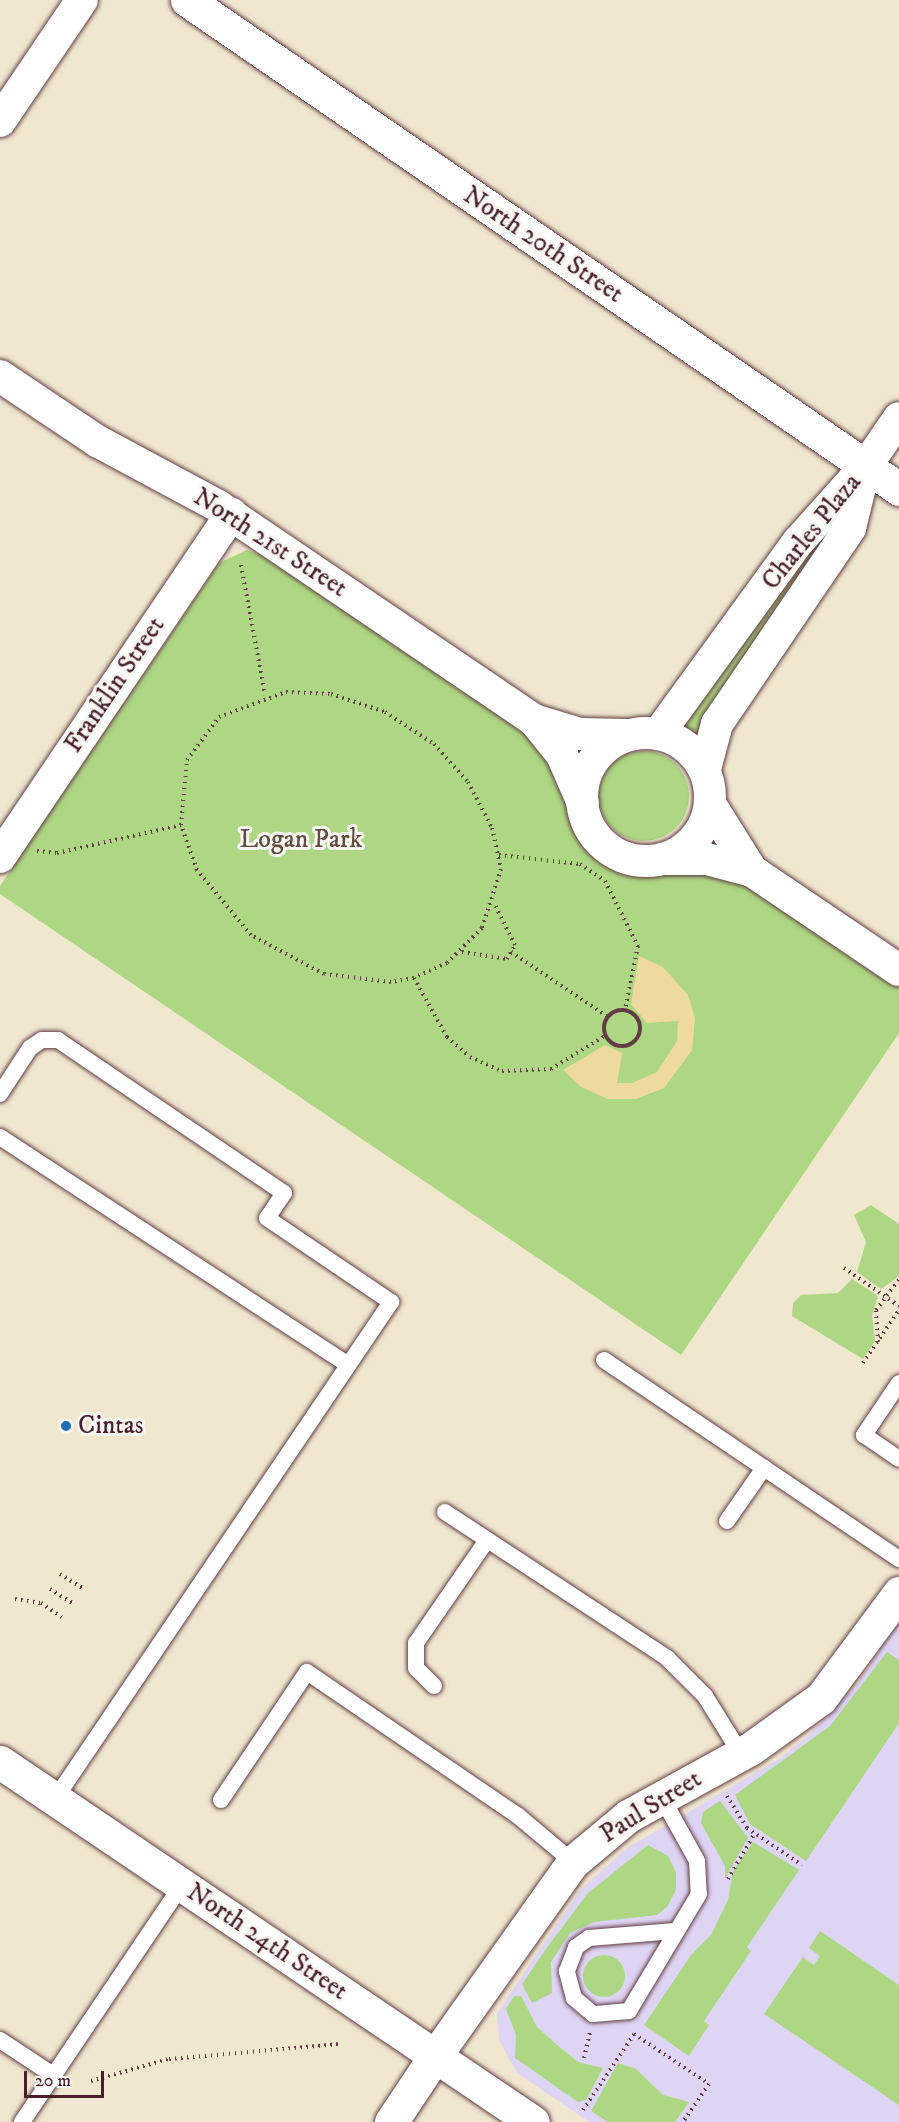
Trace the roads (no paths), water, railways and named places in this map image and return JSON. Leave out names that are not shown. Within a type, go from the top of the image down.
[{"type":"street","points":[[0,121],[82,0]]},
{"type":"street","name":"North 20th Street","points":[[187,0],[899,489]]},
{"type":"street","name":"North 21st Street","points":[[0,376],[91,438],[231,514],[534,720]]},
{"type":"street","points":[[866,466],[899,418]]},
{"type":"street","name":"Charles Plaza","points":[[659,733],[798,542],[866,466]]},
{"type":"street","name":"Charles Plaza","points":[[705,769],[717,724],[850,528],[866,466]]},
{"type":"street","name":"Franklin Street","points":[[0,857],[231,514]]},
{"type":"street","points":[[534,720],[580,734],[659,733],[694,753],[705,769],[710,804],[726,838],[752,871],[899,970]]},
{"type":"street","points":[[534,720],[562,755],[583,804],[589,826],[608,848],[638,860],[707,859],[752,871]]},
{"type":"street","points":[[583,804],[593,760],[627,735]]},
{"type":"street","points":[[660,859],[693,841],[710,804]]},
{"type":"street","name":"Paul Street","points":[[391,2122],[435,2056],[573,1862],[611,1828],[661,1796],[741,1754],[821,1698],[899,1593]]},
{"type":"street","name":"North 24th Street","points":[[0,1762],[533,2122]]},
{"type":"lane","points":[[0,1094],[30,1048],[42,1040],[58,1040],[284,1192],[267,1218],[391,1302],[55,1799]]},
{"type":"lane","points":[[0,1137],[348,1365]]},
{"type":"lane","points":[[604,1359],[899,1559]]},
{"type":"lane","points":[[899,1383],[864,1435],[899,1458]]},
{"type":"lane","points":[[727,1521],[764,1468]]},
{"type":"lane","points":[[445,1512],[686,1674],[741,1754]]},
{"type":"lane","points":[[434,1686],[416,1668],[416,1643],[487,1540]]},
{"type":"lane","points":[[221,1800],[307,1672],[517,1815],[573,1862]]},
{"type":"lane","points":[[661,1796],[702,1877],[691,1912],[675,1931],[628,2011],[593,2014],[574,1998],[567,1971],[576,1947],[588,1938],[675,1931]]},
{"type":"lane","points":[[22,2122],[182,1885]]},
{"type":"lane","points":[[0,2040],[53,2075]]},
{"type":"place","name":"Cintas","points":[[66,1426]]},
{"type":"park label","name":"Logan Park","points":[[301,840]]}]
